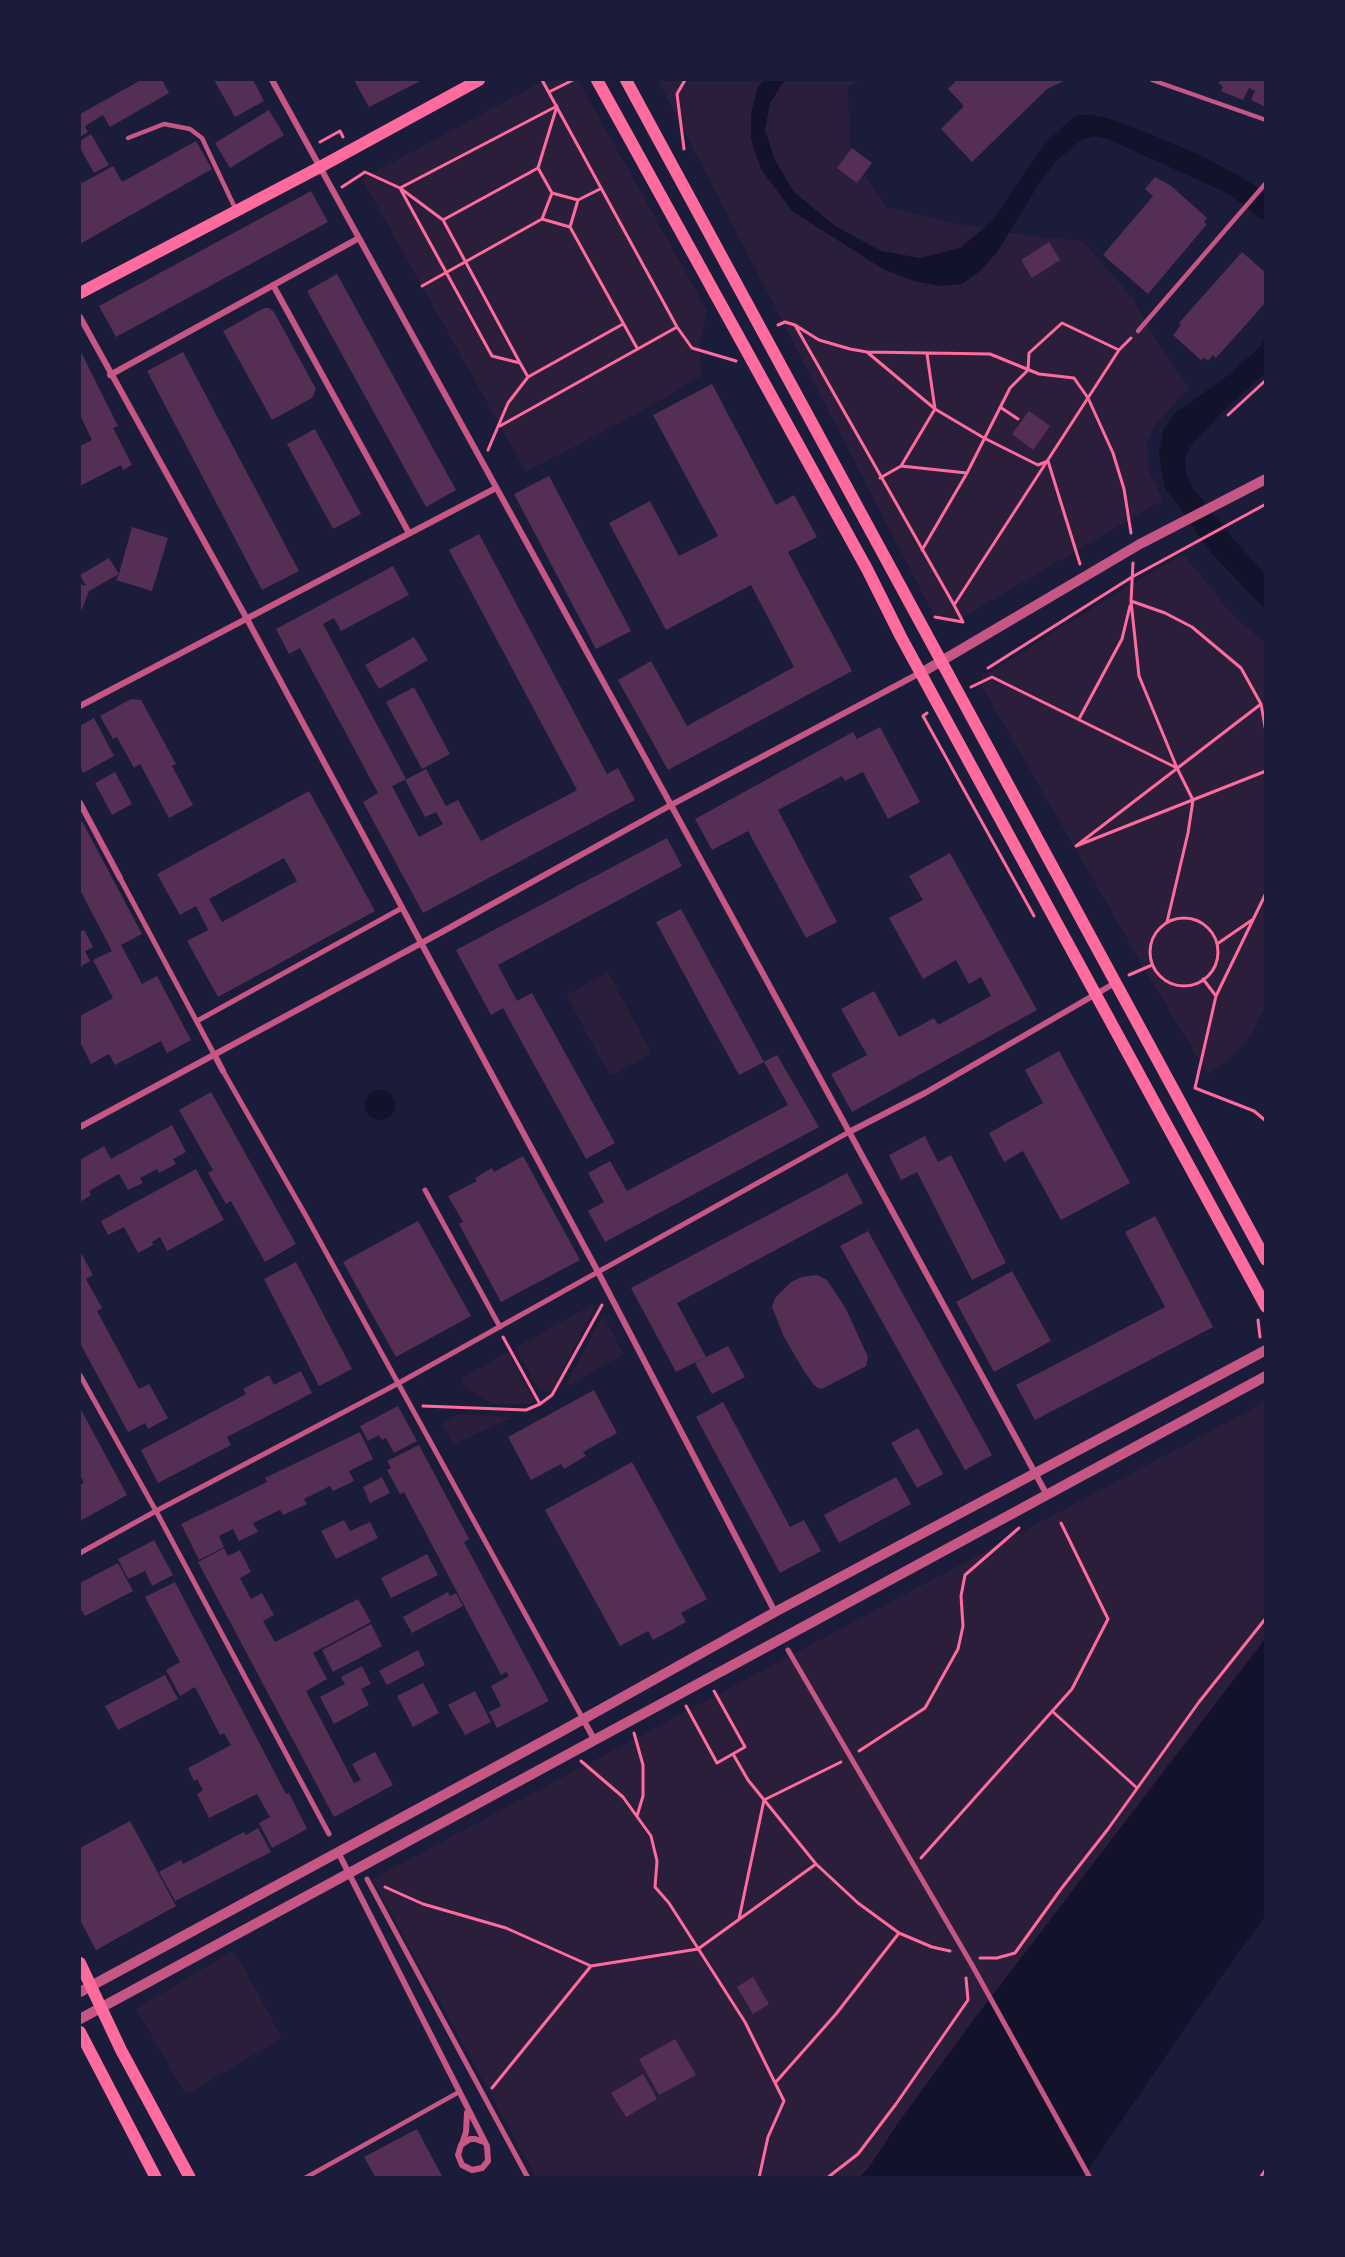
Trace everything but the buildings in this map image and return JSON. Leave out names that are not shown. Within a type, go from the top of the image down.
[{"type":"main road","points":[[80,293],[320,167],[479,80]]},
{"type":"main road","points":[[597,80],[867,569],[921,673],[1266,1306]]},
{"type":"main road","points":[[626,80],[1266,1260]]},
{"type":"main road","points":[[80,1963],[84,1989],[100,2008],[190,2178]]},
{"type":"main road","points":[[80,2032],[156,2178]]},
{"type":"street","points":[[272,80],[1047,1495]]},
{"type":"street","points":[[110,375],[359,238]]},
{"type":"street","points":[[273,285],[409,533]]},
{"type":"street","points":[[80,317],[110,375],[247,619],[598,1272],[776,1612]]},
{"type":"street","points":[[80,1127],[671,805],[921,673],[1137,546],[1266,479]]},
{"type":"street","points":[[80,706],[496,488]]},
{"type":"street","points":[[80,803],[223,1071],[306,1216],[594,1739]]},
{"type":"street","points":[[197,1021],[402,908]]},
{"type":"street","points":[[80,1553],[397,1384],[925,1092],[1115,983]]},
{"type":"street","points":[[425,1190],[499,1327]]},
{"type":"street","points":[[84,1989],[776,1612],[1263,1352]]},
{"type":"street","points":[[80,1375],[156,1511],[329,1834]]},
{"type":"street","points":[[80,2019],[1266,1376]]},
{"type":"street","points":[[788,1650],[915,1865],[1090,2178]]},
{"type":"street","points":[[338,1852],[489,2151],[486,2165],[477,2169],[467,2168],[459,2160],[459,2150],[467,2120],[466,2106]]},
{"type":"street","points":[[367,1879],[528,2178]]},
{"type":"street","points":[[462,2144],[470,2139],[484,2142]]},
{"type":"lane","points":[[1152,80],[1266,120]]},
{"type":"lane","points":[[128,138],[164,124],[190,129],[202,138],[236,210]]},
{"type":"lane","points":[[1138,331],[1266,183]]},
{"type":"lane","points":[[305,2178],[459,2092]]},
{"type":"path","points":[[542,80],[677,327],[692,348],[736,361],[744,368]]},
{"type":"path","points":[[549,92],[573,80]]},
{"type":"path","points":[[684,149],[676,94],[685,80]]},
{"type":"path","points":[[443,220],[538,168],[557,106]]},
{"type":"path","points":[[400,188],[557,106]]},
{"type":"path","points":[[538,168],[552,193],[578,200],[600,189]]},
{"type":"path","points":[[369,175],[400,188],[443,220],[528,377]]},
{"type":"path","points":[[400,188],[492,356],[520,363]]},
{"type":"path","points":[[422,286],[542,219],[552,193]]},
{"type":"path","points":[[578,200],[570,227],[637,348]]},
{"type":"path","points":[[542,219],[570,227]]},
{"type":"path","points":[[778,325],[785,322],[795,325],[819,340],[867,352],[990,354],[1028,370],[1074,378],[1088,398],[1113,453],[1137,546],[1131,601],[1139,676],[1177,768],[1193,800],[1188,833],[1167,922]]},
{"type":"path","points":[[922,550],[967,473],[1010,388],[1028,370],[1029,353],[1062,323],[1119,350]]},
{"type":"path","points":[[483,463],[508,403],[528,377],[623,324]]},
{"type":"path","points":[[795,325],[963,622],[933,617]]},
{"type":"path","points":[[500,426],[677,327]]},
{"type":"path","points":[[954,605],[1123,345]]},
{"type":"path","points":[[867,352],[934,409],[984,438],[1038,465],[1048,461]]},
{"type":"path","points":[[880,478],[901,466],[934,409],[927,354]]},
{"type":"path","points":[[1228,415],[1266,380]]},
{"type":"path","points":[[1000,407],[1018,419]]},
{"type":"path","points":[[1048,461],[1083,578]]},
{"type":"path","points":[[901,466],[967,473]]},
{"type":"path","points":[[988,668],[1132,577],[1266,504]]},
{"type":"path","points":[[1131,601],[1165,613],[1192,627],[1241,668],[1261,704],[1266,732]]},
{"type":"path","points":[[1079,719],[1122,639],[1131,601]]},
{"type":"path","points":[[970,687],[992,677],[1177,768]]},
{"type":"path","points":[[1261,704],[1076,846],[1266,771]]},
{"type":"path","points":[[923,716],[1037,921]]},
{"type":"path","points":[[1266,893],[1216,996],[1196,1088],[1254,1111],[1266,1121]]},
{"type":"path","points":[[1177,918],[1198,921],[1206,927],[1217,944],[1215,964],[1203,979],[1182,986],[1171,983],[1161,977],[1152,965],[1150,948],[1153,937],[1167,922],[1177,918]]},
{"type":"path","points":[[1217,944],[1255,918]]},
{"type":"path","points":[[1131,974],[1152,965]]},
{"type":"path","points":[[1203,979],[1216,996]]},
{"type":"path","points":[[410,1406],[526,1410],[540,1404],[552,1395],[608,1293]]},
{"type":"path","points":[[499,1327],[540,1404]]},
{"type":"path","points":[[764,1800],[850,1757],[925,1708],[958,1649],[963,1626],[961,1596],[964,1575],[1027,1521]]},
{"type":"path","points":[[915,1865],[1072,1689],[1108,1619],[1061,1523]]},
{"type":"path","points":[[733,1754],[748,1780],[816,1864],[858,1903],[899,1933],[932,1947],[966,1955],[997,1958],[1015,1953],[1199,1702],[1266,1618]]},
{"type":"path","points":[[686,1706],[717,1762],[745,1748],[714,1690]]},
{"type":"path","points":[[1052,1711],[1137,1788]]},
{"type":"path","points":[[634,1734],[643,1765],[643,1796],[637,1816]]},
{"type":"path","points":[[582,1762],[623,1797],[651,1836],[657,1861],[654,1887],[669,1903],[745,2022],[784,2101],[768,2137],[759,2178]]},
{"type":"path","points":[[739,1919],[764,1800]]},
{"type":"path","points":[[367,1879],[423,1904],[506,1928],[591,1966],[698,1949],[816,1864]]},
{"type":"path","points":[[775,2083],[836,2014],[899,1933]]},
{"type":"path","points":[[485,2097],[591,1966]]},
{"type":"path","points":[[827,2178],[858,2154],[896,2104],[968,2000]]},
{"type":"path","points":[[1260,2178],[1266,2169]]},
{"type":"shaded area","points":[[545,80],[578,80],[707,310],[700,343],[701,376],[646,409],[526,472],[362,179]]},
{"type":"shaded area","points":[[658,80],[859,80],[848,88],[850,154],[886,207],[955,223],[1030,236],[1083,241],[1132,297],[1156,339],[1189,387],[1154,427],[1147,442],[1149,471],[1163,500],[955,622],[941,619],[930,608]]},
{"type":"shaded area","points":[[763,80],[785,80],[770,103],[765,130],[775,160],[793,191],[835,226],[881,251],[920,258],[960,248],[992,221],[1043,146],[1070,120],[1079,115],[1107,118],[1143,131],[1202,156],[1243,178],[1265,194],[1265,221],[1227,193],[1108,139],[1094,136],[1081,140],[1055,162],[1040,182],[998,251],[980,271],[962,284],[939,286],[914,281],[883,269],[792,211],[761,169],[751,139],[751,113],[758,87]]},
{"type":"shaded area","points":[[1265,339],[1265,373],[1222,412],[1190,447],[1185,458],[1186,473],[1192,487],[1265,574],[1265,609],[1212,554],[1164,486],[1159,452],[1163,431],[1175,413],[1226,377],[1259,348]]},
{"type":"shaded area","points":[[1184,554],[1231,613],[1265,643],[1265,1006],[1251,1036],[1225,1063],[1209,1074],[1144,968],[981,685],[982,674],[991,672],[1120,591]]},
{"type":"shaded area","points":[[608,972],[652,1054],[610,1076],[566,995]]},
{"type":"shaded area","points":[[380,1090],[391,1094],[395,1105],[391,1116],[380,1120],[369,1116],[365,1105],[369,1094]]},
{"type":"shaded area","points":[[593,1304],[595,1307],[551,1393],[539,1390],[515,1348]]},
{"type":"shaded area","points":[[603,1315],[624,1354],[564,1388]]},
{"type":"shaded area","points":[[508,1352],[533,1399],[531,1404],[493,1404],[465,1388],[460,1379]]},
{"type":"shaded area","points":[[1265,1402],[1265,1639],[969,2026],[898,2123],[870,2166],[859,2177],[536,2177],[372,1879]]},
{"type":"shaded area","points":[[460,1414],[513,1417],[453,1445],[442,1423]]},
{"type":"shaded area","points":[[1265,1639],[1265,1917],[1200,2006],[1083,2177],[859,2178],[870,2166],[898,2123],[969,2026]]},
{"type":"shaded area","points":[[234,1950],[282,2038],[186,2095],[136,2009]]}]
